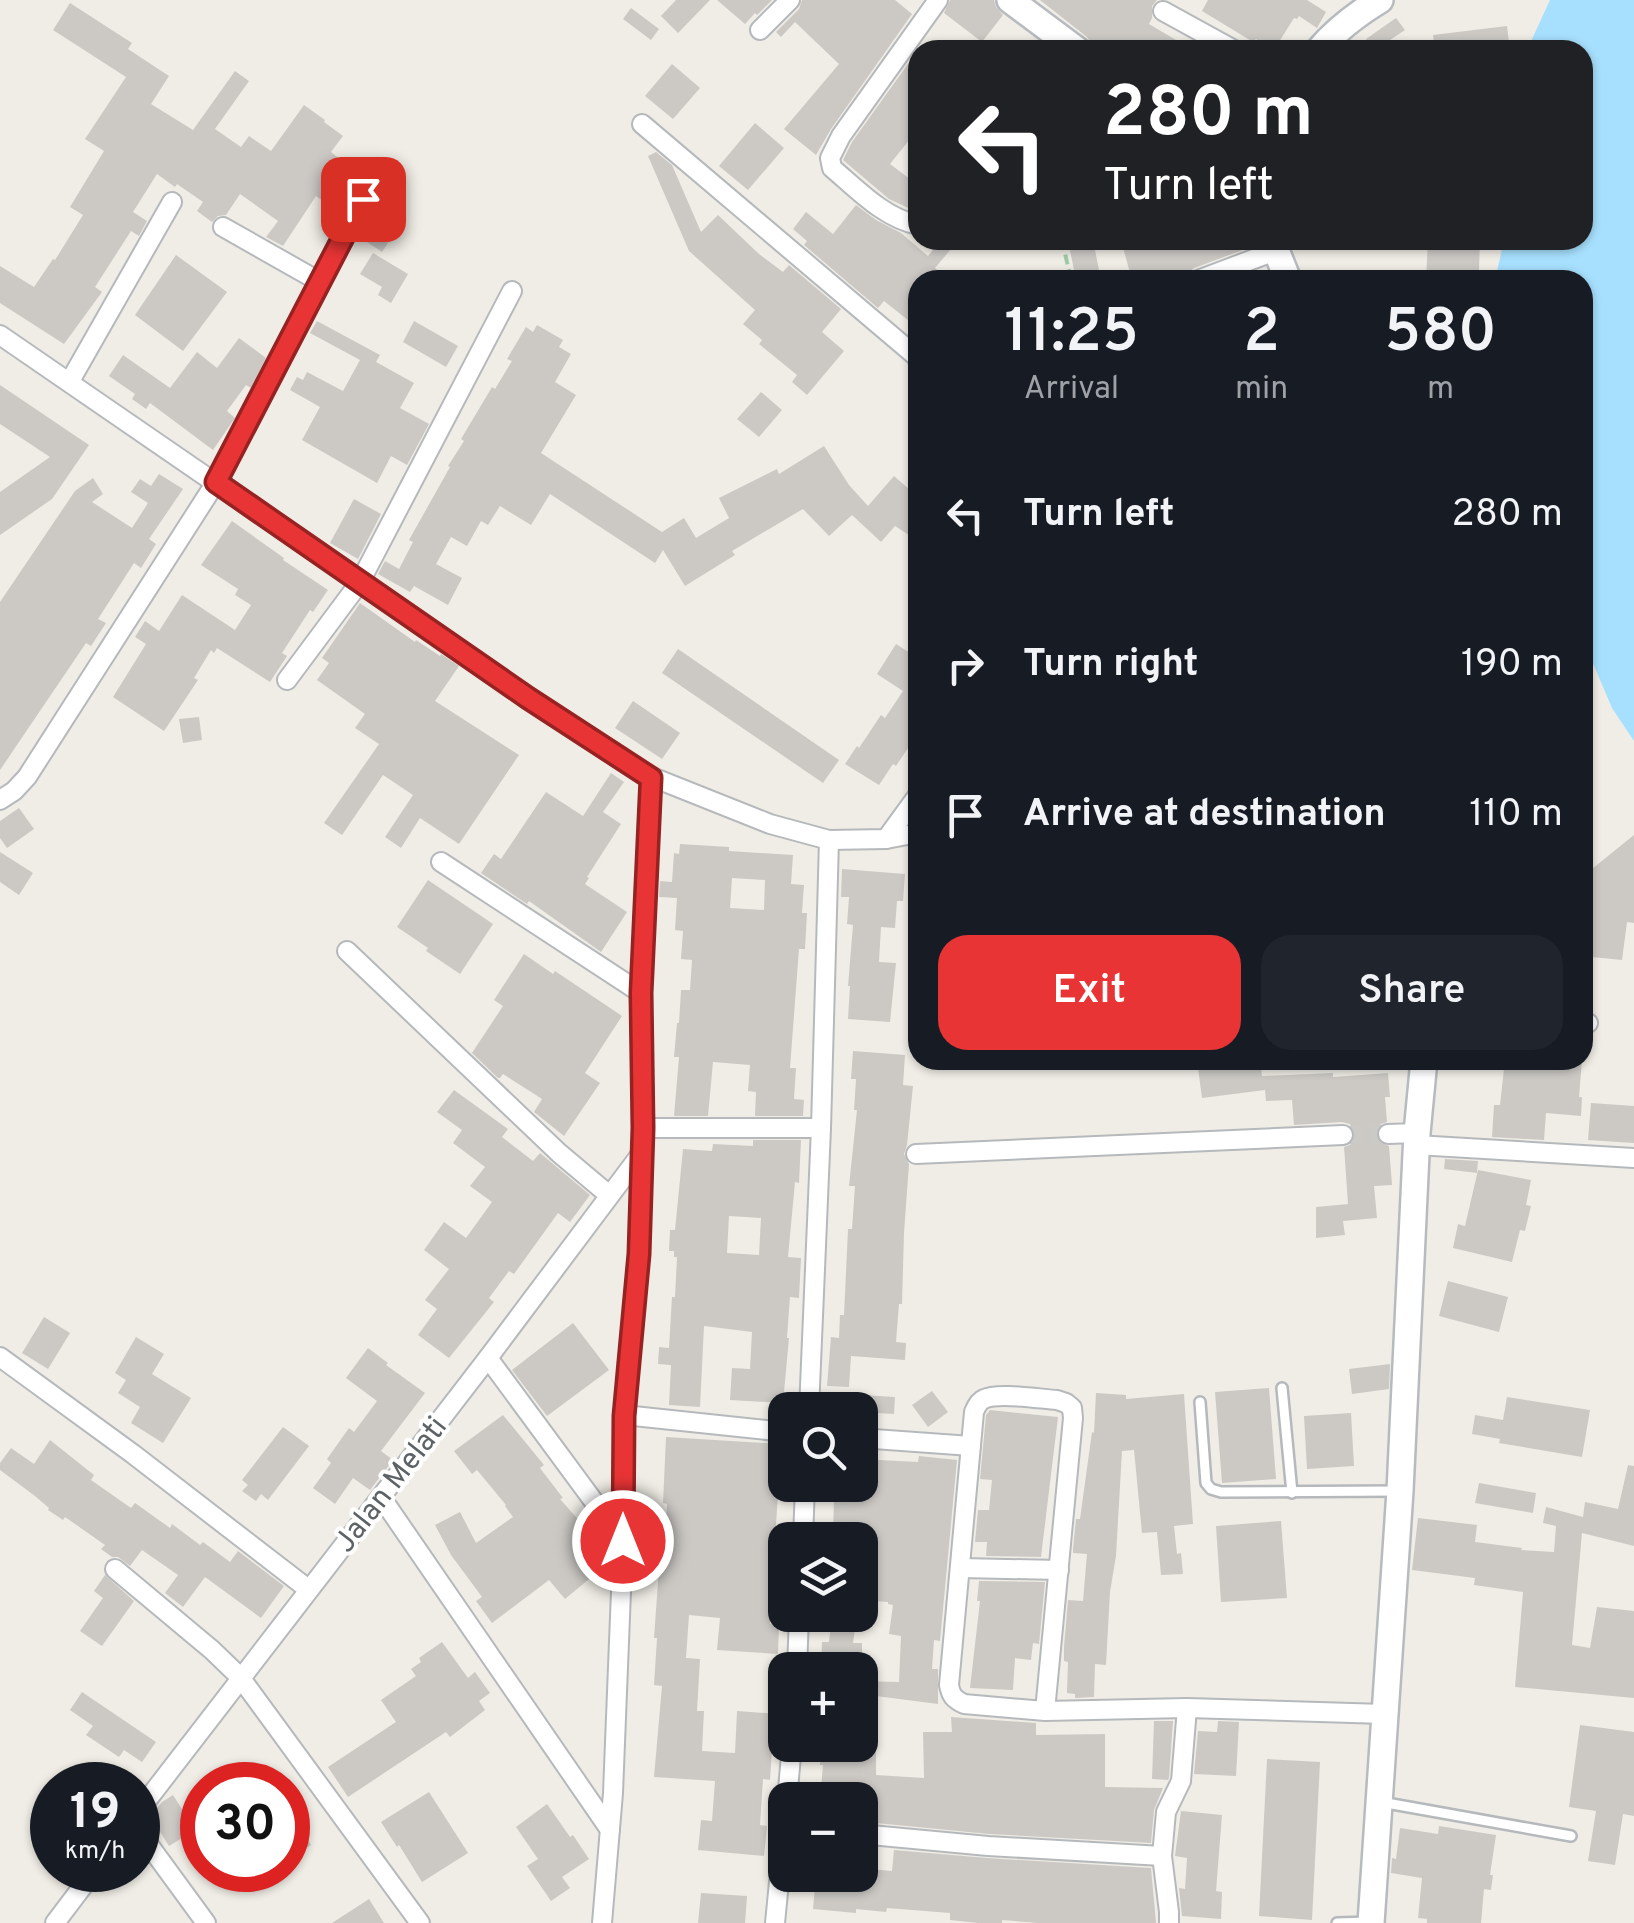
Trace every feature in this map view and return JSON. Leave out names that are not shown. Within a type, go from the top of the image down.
[{"type":"main road","points":[[1010,0],[1059,40]]},
{"type":"main road","points":[[1327,40],[1380,0]]},
{"type":"main road","points":[[1371,1922],[1423,1070]]},
{"type":"street","points":[[760,30],[790,0]]},
{"type":"street","points":[[909,40],[938,0]]},
{"type":"street","points":[[1162,11],[1216,40]]},
{"type":"street","points":[[908,42],[841,136],[830,158],[832,168],[880,208],[908,223]]},
{"type":"street","points":[[642,124],[908,350]]},
{"type":"street","points":[[0,800],[27,777],[216,482],[363,199]]},
{"type":"street","points":[[70,381],[172,202]]},
{"type":"street","points":[[223,227],[320,282]]},
{"type":"street","points":[[1220,270],[1265,250]]},
{"type":"street","points":[[287,680],[360,582],[512,292]]},
{"type":"street","points":[[0,335],[528,698],[651,778],[770,824],[829,840],[908,836]]},
{"type":"street","points":[[602,1923],[623,1541],[624,1416],[639,1254],[643,1128],[641,993],[651,778]]},
{"type":"street","points":[[886,839],[908,809]]},
{"type":"street","points":[[810,1392],[829,840]]},
{"type":"street","points":[[442,862],[641,993]]},
{"type":"street","points":[[347,951],[559,1153],[609,1194]]},
{"type":"street","points":[[643,1128],[821,1128]]},
{"type":"street","points":[[1388,1134],[1634,1158]]},
{"type":"street","points":[[916,1154],[1343,1135]]},
{"type":"street","name":"Jalan Melati","points":[[160,1783],[641,1154]]},
{"type":"street","points":[[0,1358],[134,1454],[308,1589]]},
{"type":"street","points":[[488,1358],[623,1541]]},
{"type":"street","points":[[1045,1711],[1072,1408],[1058,1400],[985,1398],[974,1412],[950,1694],[964,1704],[1045,1711],[1187,1708],[1384,1714]]},
{"type":"street","points":[[624,1416],[768,1430]]},
{"type":"street","points":[[878,1439],[971,1446]]},
{"type":"street","points":[[381,1497],[610,1830]]},
{"type":"street","points":[[961,1568],[1058,1570]]},
{"type":"street","points":[[115,1569],[240,1677],[420,1923]]},
{"type":"street","points":[[1169,1923],[1162,1856],[1166,1812],[1181,1781],[1187,1708]]},
{"type":"street","points":[[878,1836],[1162,1856]]},
{"type":"street","points":[[160,1860],[206,1923]]},
{"type":"street","points":[[55,1923],[78,1892]]},
{"type":"street","points":[[775,1923],[778,1892]]},
{"type":"lane","points":[[1282,1388],[1292,1493]]},
{"type":"lane","points":[[1200,1402],[1206,1483],[1211,1489],[1292,1493],[1400,1491]]},
{"type":"lane","points":[[1378,1802],[1570,1836]]},
{"type":"lane","points":[[1336,1923],[1371,1922]]},
{"type":"water","points":[[1550,0],[1634,0],[1634,741],[1612,708],[1593,663],[1593,270],[1497,270],[1502,250],[1593,250],[1593,40],[1532,40]]},
{"type":"building","points":[[676,0],[710,0],[678,33],[661,16]]},
{"type":"building","points":[[717,0],[772,0],[745,24]]},
{"type":"building","points":[[802,0],[895,0],[912,14],[816,155],[784,129],[839,64],[795,22],[781,37],[776,32],[799,9]]},
{"type":"building","points":[[950,0],[994,0],[1003,15],[984,40],[979,40],[944,13]]},
{"type":"building","points":[[1040,0],[1157,0],[1149,24],[1176,40],[1089,40]]},
{"type":"building","points":[[1208,0],[1307,0],[1326,12],[1317,28],[1299,16],[1280,40],[1250,40],[1202,11]]},
{"type":"building","points":[[70,3],[132,43],[128,49],[169,76],[151,104],[193,130],[235,71],[249,81],[215,129],[241,147],[249,136],[271,151],[304,105],[325,120],[343,136],[331,152],[341,160],[327,178],[351,195],[341,214],[316,196],[283,246],[266,237],[278,221],[240,194],[226,215],[212,222],[197,211],[203,202],[157,174],[133,212],[147,221],[139,236],[131,231],[95,287],[102,292],[64,344],[0,303],[0,266],[34,287],[83,215],[70,207],[104,151],[85,139],[126,77],[53,30]]},
{"type":"building","points":[[631,8],[659,29],[651,40],[623,19]]},
{"type":"building","points":[[1396,18],[1405,30],[1390,40],[1366,39]]},
{"type":"building","points":[[1507,26],[1509,40],[1434,40],[1433,35]]},
{"type":"building","points":[[672,64],[700,88],[673,119],[645,96]]},
{"type":"building","points":[[908,64],[908,142],[890,164],[908,178],[908,208],[889,199],[843,160]]},
{"type":"building","points":[[755,123],[784,148],[748,190],[719,166]]},
{"type":"building","points":[[656,152],[672,165],[701,232],[718,215],[759,254],[783,272],[789,265],[841,309],[822,332],[844,351],[807,395],[792,382],[797,375],[759,344],[762,340],[743,324],[755,310],[689,251],[648,156]]},
{"type":"building","points":[[856,205],[908,239],[908,250],[921,250],[928,256],[933,250],[950,250],[935,268],[937,270],[908,270],[908,320],[884,301],[878,308],[804,245],[807,241],[793,229],[806,212],[833,234]]},
{"type":"building","points":[[366,223],[390,240],[382,252],[358,236]]},
{"type":"building","points":[[1070,250],[1095,250],[1099,270],[1074,270]]},
{"type":"building","points":[[1124,250],[1243,250],[1192,270],[1129,270]]},
{"type":"building","points":[[1428,250],[1480,250],[1479,270],[1426,270]]},
{"type":"building","points":[[373,253],[408,274],[391,303],[378,295],[382,287],[360,274]]},
{"type":"building","points":[[176,255],[227,292],[183,351],[135,315]]},
{"type":"building","points":[[317,321],[380,355],[376,362],[414,383],[400,408],[429,424],[407,465],[391,456],[377,483],[302,440],[320,407],[290,390],[297,377],[303,380],[307,372],[343,391],[360,360],[310,333]]},
{"type":"building","points":[[414,321],[458,346],[446,367],[403,342]]},
{"type":"building","points":[[537,325],[563,340],[559,347],[571,354],[555,382],[576,395],[541,453],[662,532],[684,518],[696,538],[729,518],[719,498],[777,469],[779,474],[824,446],[868,506],[894,476],[908,488],[908,534],[895,526],[881,542],[852,515],[829,536],[803,509],[732,551],[735,555],[685,586],[663,550],[655,563],[550,494],[531,525],[500,506],[488,525],[481,521],[467,546],[451,537],[436,564],[462,578],[448,605],[414,586],[410,592],[378,574],[385,561],[399,569],[413,542],[409,540],[464,441],[461,439],[512,361],[507,359],[526,327],[533,332]]},
{"type":"building","points":[[239,338],[266,358],[251,388],[246,385],[227,411],[235,418],[213,450],[150,403],[146,409],[132,399],[135,394],[109,376],[123,355],[170,388],[197,352],[217,368]]},
{"type":"building","points":[[0,385],[89,445],[52,499],[0,535],[0,492],[50,457],[0,424]]},
{"type":"building","points":[[761,392],[782,410],[759,437],[737,419]]},
{"type":"building","points":[[159,474],[183,489],[149,539],[156,544],[141,568],[134,563],[98,619],[106,623],[91,646],[86,643],[0,770],[0,602],[75,491],[93,478],[103,494],[92,502],[132,528],[148,503],[131,492],[140,479],[151,486]]},
{"type":"building","points":[[354,499],[381,514],[358,559],[330,543]]},
{"type":"building","points":[[232,521],[328,590],[282,653],[287,656],[270,682],[217,648],[214,653],[211,650],[194,678],[198,680],[164,731],[113,697],[146,644],[135,637],[145,621],[159,631],[182,595],[235,630],[251,605],[235,595],[238,589],[201,565]]},
{"type":"building","points":[[360,603],[415,642],[459,666],[435,701],[519,755],[459,844],[420,818],[401,848],[385,837],[413,795],[383,775],[342,835],[324,823],[379,744],[355,728],[365,714],[317,680],[329,663],[322,658]]},
{"type":"building","points":[[896,644],[908,652],[908,748],[879,785],[845,764],[903,691],[877,674]]},
{"type":"building","points":[[678,649],[839,760],[823,783],[662,673]]},
{"type":"building","points":[[633,701],[680,733],[662,759],[615,728]]},
{"type":"building","points":[[199,717],[202,740],[183,743],[179,719]]},
{"type":"building","points":[[611,773],[624,782],[603,812],[621,824],[585,884],[627,912],[601,952],[529,901],[527,904],[481,873],[494,854],[501,859],[546,792],[583,816]]},
{"type":"building","points":[[19,808],[34,829],[7,848],[0,838],[0,821]]},
{"type":"building","points":[[1634,835],[1634,923],[1627,922],[1622,960],[1593,957],[1593,868]]},
{"type":"building","points":[[680,844],[793,855],[791,884],[804,885],[802,913],[807,913],[805,949],[799,949],[790,1068],[796,1068],[794,1099],[804,1100],[803,1116],[755,1116],[756,1092],[748,1091],[750,1065],[713,1062],[708,1116],[674,1116],[679,1057],[674,1057],[677,1023],[681,990],[690,990],[692,960],[681,959],[683,931],[675,930],[677,898],[659,897],[660,881],[672,882],[674,853],[679,854]],"holes":[[[732,878],[765,880],[764,910],[730,908]]]},
{"type":"building","points":[[0,852],[33,873],[19,895],[0,882]]},
{"type":"building","points":[[842,869],[905,874],[895,928],[881,927],[879,962],[896,963],[890,1022],[848,1019],[853,925],[847,924],[849,897],[841,897]]},
{"type":"building","points":[[428,880],[493,924],[460,974],[397,927]]},
{"type":"building","points":[[524,954],[622,1016],[585,1073],[600,1083],[564,1136],[534,1112],[542,1099],[503,1074],[498,1078],[472,1053],[503,1006],[494,1000]]},
{"type":"building","points":[[853,1051],[905,1055],[903,1085],[913,1086],[904,1154],[909,1164],[902,1304],[896,1342],[906,1343],[905,1360],[851,1356],[849,1387],[827,1386],[831,1337],[839,1338],[840,1315],[844,1315],[848,1229],[852,1229],[855,1186],[849,1186],[857,1110],[856,1079],[851,1079]]},
{"type":"building","points":[[1198,1070],[1261,1070],[1262,1076],[1388,1073],[1387,1122],[1376,1133],[1378,1141],[1389,1146],[1392,1185],[1374,1186],[1377,1218],[1343,1221],[1345,1235],[1316,1238],[1316,1207],[1348,1204],[1344,1147],[1350,1145],[1355,1135],[1350,1124],[1294,1125],[1292,1100],[1266,1101],[1265,1090],[1202,1098]]},
{"type":"building","points":[[1504,1070],[1581,1070],[1581,1116],[1546,1113],[1544,1140],[1492,1137],[1494,1105],[1500,1105]]},
{"type":"building","points":[[454,1090],[508,1129],[502,1137],[533,1161],[540,1153],[590,1195],[570,1222],[558,1213],[514,1274],[509,1271],[489,1298],[494,1302],[449,1358],[418,1335],[437,1309],[425,1300],[449,1269],[424,1250],[444,1222],[466,1238],[492,1202],[470,1186],[485,1167],[453,1143],[462,1130],[437,1112]]},
{"type":"building","points":[[1591,1103],[1634,1106],[1634,1143],[1588,1140]]},
{"type":"building","points":[[753,1140],[801,1140],[788,1257],[801,1258],[799,1298],[790,1297],[784,1392],[768,1392],[768,1402],[730,1400],[732,1368],[750,1369],[752,1332],[704,1326],[700,1407],[669,1405],[671,1365],[658,1364],[659,1347],[669,1348],[675,1297],[677,1257],[669,1251],[670,1230],[675,1230],[683,1149],[712,1151],[713,1144],[753,1146]],"holes":[[[729,1216],[761,1218],[759,1255],[727,1253]]]},
{"type":"building","points":[[1445,1159],[1478,1161],[1477,1173],[1444,1169]]},
{"type":"building","points":[[1478,1170],[1531,1180],[1526,1205],[1531,1206],[1512,1262],[1453,1248],[1458,1224],[1465,1226]]},
{"type":"building","points":[[1448,1281],[1508,1297],[1499,1332],[1439,1316]]},
{"type":"building","points":[[44,1317],[70,1333],[48,1369],[22,1353]]},
{"type":"building","points":[[573,1323],[609,1370],[547,1416],[512,1370]]},
{"type":"building","points":[[136,1337],[164,1354],[152,1374],[191,1398],[163,1443],[131,1423],[140,1407],[118,1393],[126,1380],[115,1373]]},
{"type":"building","points":[[368,1348],[425,1393],[381,1451],[393,1460],[370,1490],[353,1478],[335,1504],[313,1488],[349,1428],[354,1432],[377,1401],[346,1378]]},
{"type":"building","points":[[1390,1364],[1389,1389],[1352,1394],[1349,1369]]},
{"type":"building","points":[[1269,1388],[1276,1479],[1222,1483],[1215,1392]]},
{"type":"building","points":[[932,1391],[948,1412],[928,1427],[912,1405]]},
{"type":"building","points":[[1096,1393],[1126,1395],[1126,1399],[1184,1394],[1193,1524],[1174,1526],[1183,1574],[1161,1575],[1157,1532],[1142,1533],[1134,1450],[1122,1451],[1106,1665],[1095,1664],[1094,1697],[1075,1698],[1075,1694],[1067,1693],[1068,1662],[1064,1661],[1064,1647],[1068,1600],[1083,1601],[1087,1554],[1073,1553],[1073,1549],[1094,1433]]},
{"type":"building","points":[[878,1396],[895,1397],[894,1414],[878,1413]]},
{"type":"building","points":[[1507,1397],[1590,1410],[1582,1457],[1499,1443],[1500,1439],[1472,1434],[1475,1415],[1503,1420]]},
{"type":"building","points":[[990,1410],[1058,1417],[1041,1557],[986,1556],[987,1542],[975,1542],[978,1510],[989,1510],[992,1480],[980,1479],[986,1415]]},
{"type":"building","points":[[1351,1413],[1354,1466],[1307,1469],[1304,1416]]},
{"type":"building","points":[[503,1415],[544,1465],[540,1468],[563,1498],[560,1499],[583,1525],[577,1530],[606,1565],[565,1599],[549,1580],[492,1623],[476,1601],[482,1597],[451,1555],[435,1525],[460,1512],[476,1543],[513,1517],[477,1470],[472,1474],[454,1451]]},
{"type":"building","points":[[283,1427],[309,1446],[268,1500],[261,1494],[256,1501],[242,1491],[248,1485],[242,1480]]},
{"type":"building","points":[[666,1437],[768,1443],[768,1502],[777,1502],[776,1522],[768,1522],[768,1632],[779,1632],[778,1652],[717,1650],[720,1618],[689,1615],[686,1658],[700,1659],[697,1711],[704,1711],[702,1751],[735,1753],[737,1711],[768,1713],[770,1780],[763,1779],[760,1825],[767,1826],[764,1856],[698,1850],[701,1820],[712,1821],[715,1781],[654,1777],[662,1686],[654,1685],[654,1638],[661,1540],[665,1540],[667,1504],[663,1503]]},
{"type":"building","points":[[50,1440],[94,1475],[91,1480],[131,1508],[135,1503],[230,1562],[238,1551],[284,1586],[261,1618],[205,1577],[183,1607],[165,1593],[178,1575],[142,1550],[130,1566],[112,1557],[101,1549],[105,1545],[48,1510],[0,1470],[0,1463],[11,1448],[34,1464]]},
{"type":"building","points":[[919,1456],[957,1460],[940,1641],[934,1640],[932,1669],[938,1669],[938,1704],[878,1696],[878,1681],[899,1682],[901,1636],[889,1634],[893,1605],[878,1601],[878,1522],[833,1522],[834,1502],[878,1502],[878,1460],[918,1462]]},
{"type":"building","points":[[1628,1465],[1634,1466],[1634,1546],[1582,1533],[1572,1645],[1590,1648],[1597,1607],[1634,1611],[1634,1698],[1515,1687],[1523,1592],[1474,1585],[1475,1578],[1412,1570],[1418,1518],[1477,1525],[1475,1542],[1554,1552],[1556,1526],[1543,1523],[1546,1507],[1583,1517],[1585,1502],[1618,1509]]},
{"type":"building","points":[[1479,1483],[1536,1493],[1533,1513],[1475,1503]]},
{"type":"building","points":[[1281,1521],[1287,1598],[1221,1602],[1216,1526]]},
{"type":"building","points":[[105,1575],[134,1601],[102,1646],[80,1631],[103,1598],[94,1591]]},
{"type":"building","points":[[979,1581],[1045,1582],[1039,1644],[1033,1643],[1031,1660],[1015,1658],[1013,1690],[970,1688]]},
{"type":"building","points":[[830,1632],[855,1632],[853,1643],[862,1643],[862,1652],[822,1652],[822,1642],[829,1642]]},
{"type":"building","points":[[442,1642],[468,1678],[475,1672],[490,1693],[479,1701],[485,1710],[450,1737],[446,1732],[348,1797],[328,1767],[396,1722],[381,1700],[416,1676],[411,1669],[421,1662],[419,1658]]},
{"type":"building","points":[[82,1692],[156,1742],[142,1762],[124,1750],[119,1757],[86,1735],[93,1726],[70,1710]]},
{"type":"building","points":[[951,1717],[1036,1723],[1036,1735],[1105,1734],[1105,1787],[1163,1788],[1154,1810],[1151,1843],[989,1834],[878,1823],[878,1782],[822,1782],[820,1765],[876,1762],[876,1775],[924,1778],[923,1732],[952,1732]]},
{"type":"building","points":[[1154,1721],[1173,1721],[1169,1778],[1152,1779]]},
{"type":"building","points":[[1218,1721],[1239,1722],[1236,1776],[1194,1774],[1198,1731],[1217,1732]]},
{"type":"building","points":[[1580,1725],[1634,1732],[1634,1816],[1623,1814],[1615,1865],[1588,1861],[1596,1811],[1569,1807]]},
{"type":"building","points":[[1267,1759],[1320,1762],[1312,1920],[1259,1916]]},
{"type":"building","points":[[429,1792],[468,1853],[422,1882],[381,1822]]},
{"type":"building","points":[[173,1795],[180,1806],[180,1839],[169,1846],[160,1832],[162,1802]]},
{"type":"building","points":[[547,1804],[589,1859],[562,1877],[570,1888],[551,1901],[527,1866],[538,1859],[516,1827]]},
{"type":"building","points":[[1181,1811],[1222,1815],[1216,1891],[1222,1892],[1221,1919],[1182,1916],[1179,1888],[1185,1889],[1187,1858],[1175,1856]]},
{"type":"building","points":[[1439,1826],[1496,1835],[1491,1890],[1484,1889],[1481,1923],[1427,1923],[1427,1919],[1418,1918],[1422,1878],[1391,1873],[1400,1828],[1438,1834]]},
{"type":"building","points":[[894,1850],[1151,1868],[1156,1923],[978,1923],[950,1920],[950,1913],[887,1908],[886,1912],[856,1909],[856,1913],[813,1909],[814,1892],[878,1892],[878,1870],[892,1871]]},
{"type":"building","points":[[701,1893],[747,1896],[745,1923],[698,1923]]},
{"type":"building","points":[[369,1899],[384,1923],[332,1923]]},
{"type":"tunnel","points":[[1343,1135],[1388,1134]]},
{"type":"route","points":[[363,199],[216,482],[528,698],[651,778],[641,993],[643,1128],[639,1254],[624,1416],[623,1541]]}]
